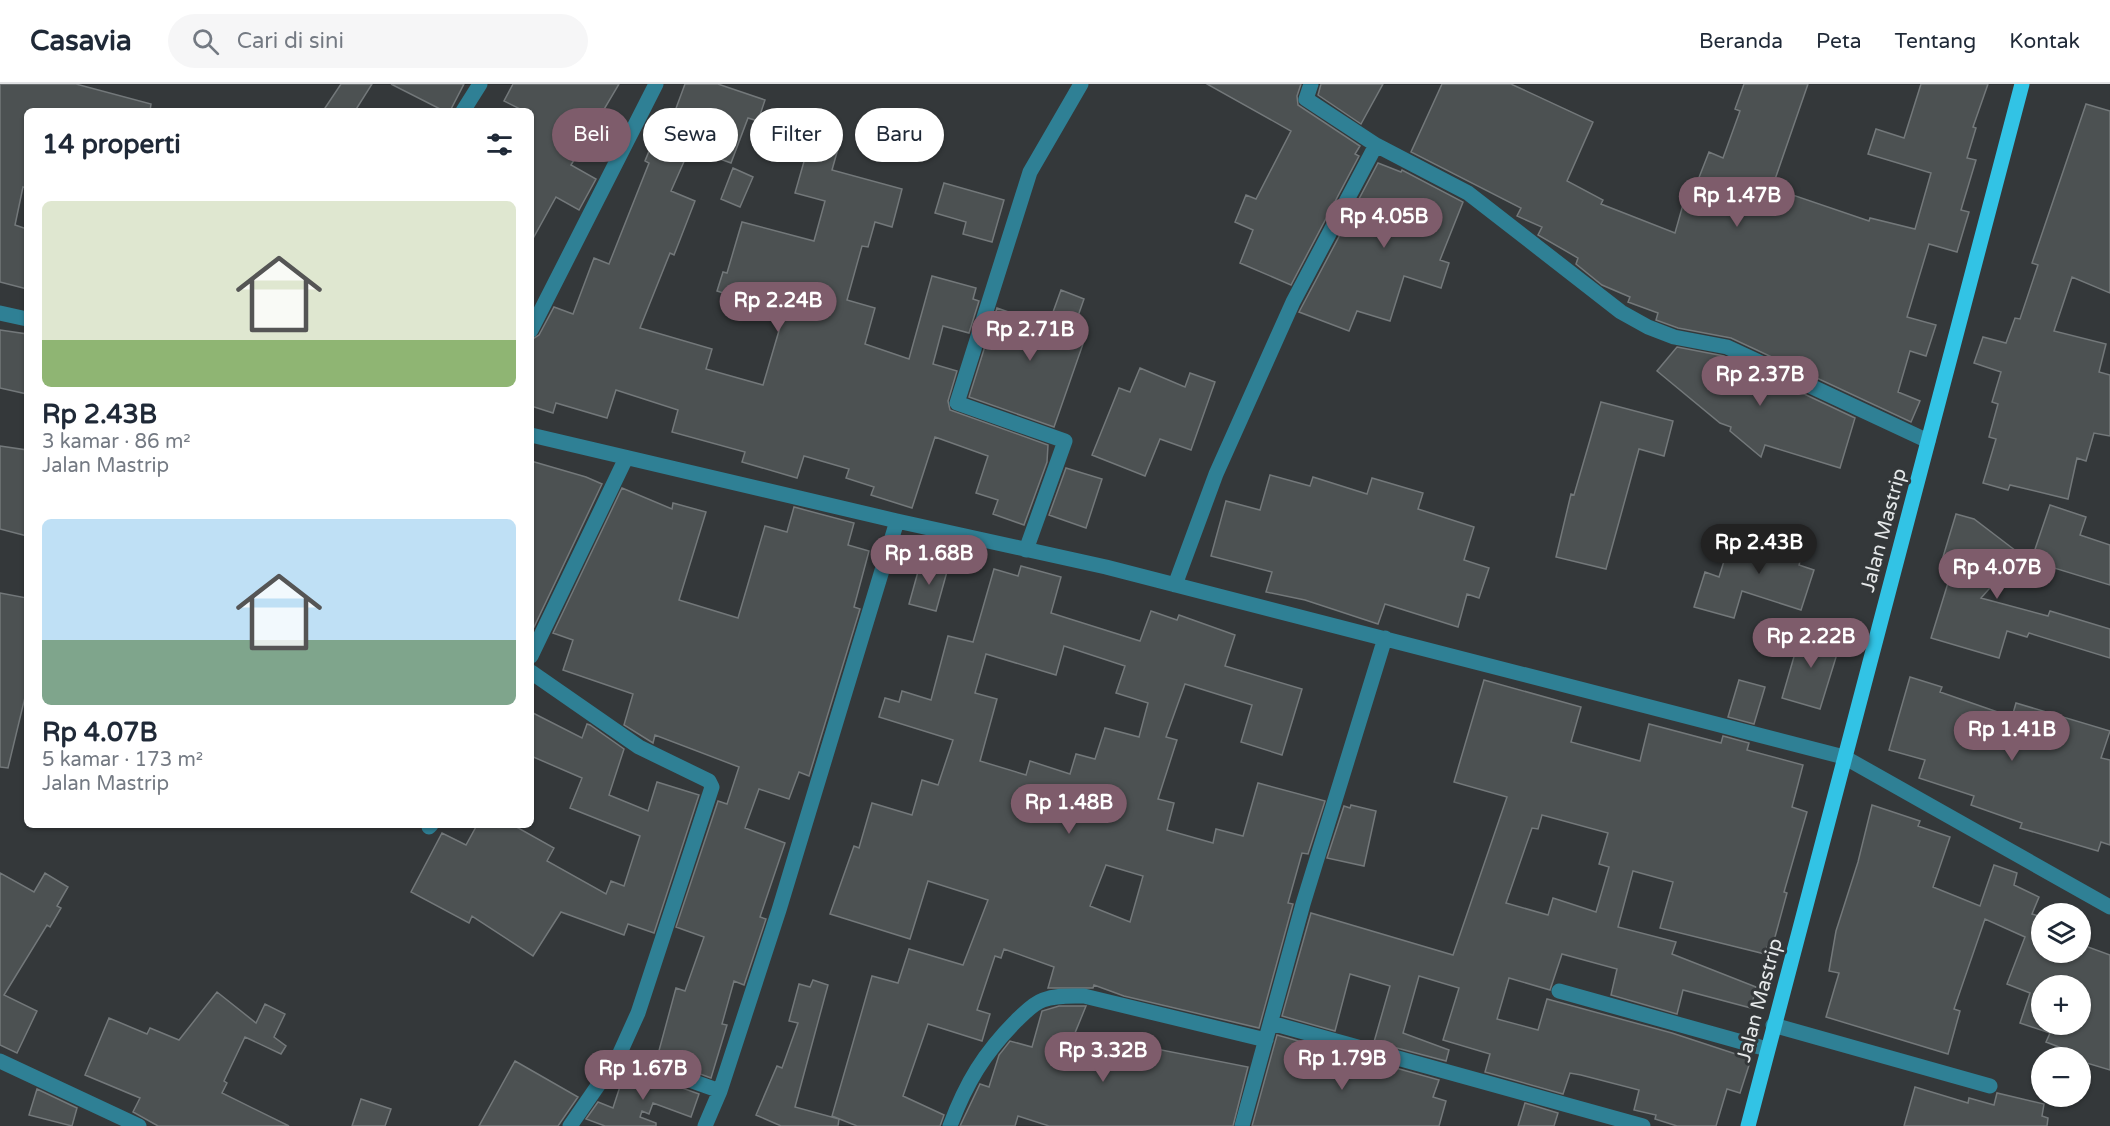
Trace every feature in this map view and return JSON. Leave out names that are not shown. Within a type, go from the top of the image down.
[{"type":"main road","name":"Jalan Mastrip","points":[[1748,1126],[2022,84]]},
{"type":"street","points":[[465,108],[480,84]]},
{"type":"street","points":[[534,324],[656,84]]},
{"type":"street","points":[[1026,550],[1065,441],[957,403],[1030,172],[1081,84]]},
{"type":"street","points":[[1311,84],[1306,99],[1376,145],[1468,193],[1597,296],[1648,327],[1674,336],[1726,347],[1928,441]]},
{"type":"street","points":[[1175,585],[1216,474],[1293,302],[1376,145]]},
{"type":"street","points":[[0,313],[24,318]]},
{"type":"street","points":[[534,436],[1175,585],[1844,757],[2110,907]]},
{"type":"street","points":[[534,650],[626,458]]},
{"type":"street","points":[[711,1124],[779,910],[897,521]]},
{"type":"street","points":[[1242,1126],[1303,904],[1385,638]]},
{"type":"street","points":[[534,674],[639,747],[711,784],[709,802],[638,1012],[619,1055],[570,1126]]},
{"type":"street","points":[[1559,990],[1767,1049]]},
{"type":"street","points":[[950,1126],[975,1068],[1002,1035],[1031,1007],[1042,1000],[1062,996],[1084,996],[1266,1040]]},
{"type":"street","points":[[1271,1023],[1643,1126]]},
{"type":"street","points":[[1773,1025],[1990,1086]]},
{"type":"street","points":[[619,1055],[720,1091]]},
{"type":"street","points":[[0,1061],[139,1126]]},
{"type":"building","points":[[0,84],[76,84],[151,104],[150,108],[24,108],[24,187],[15,225],[24,228],[24,288],[0,282]]},
{"type":"building","points":[[341,84],[372,84],[357,108],[325,108]]},
{"type":"building","points":[[391,84],[464,84],[452,108],[438,108]]},
{"type":"building","points":[[513,84],[619,84],[605,108],[552,108],[552,162],[573,162],[571,165],[596,179],[579,210],[556,197],[534,237],[534,108],[518,108],[504,101]]},
{"type":"building","points":[[685,84],[718,84],[765,100],[762,108],[750,108],[750,119],[748,118],[738,144],[738,108],[676,108]]},
{"type":"building","points":[[1207,84],[1301,84],[1297,96],[1298,105],[1360,146],[1355,154],[1359,156],[1291,285],[1240,263],[1253,230],[1235,222],[1246,195],[1256,199],[1291,131]]},
{"type":"building","points":[[1321,84],[1383,84],[1361,124],[1318,95]]},
{"type":"building","points":[[1442,84],[1511,84],[1593,122],[1567,181],[1603,200],[1601,204],[1675,233],[1684,201],[1689,203],[1709,152],[1723,158],[1740,111],[1735,109],[1744,84],[1808,84],[1772,188],[1869,221],[1870,218],[1915,229],[1931,173],[1868,154],[1876,129],[1904,138],[1921,84],[1988,84],[1973,127],[1976,128],[1967,158],[1976,160],[1961,210],[1969,212],[1957,252],[1929,244],[1907,317],[1936,325],[1926,356],[1910,351],[1898,392],[1920,401],[1911,422],[1731,338],[1678,328],[1656,320],[1658,313],[1628,302],[1630,297],[1602,285],[1576,264],[1578,258],[1538,235],[1542,227],[1517,216],[1521,208],[1411,152]]},
{"type":"building","points":[[2086,104],[2110,111],[2110,293],[2072,277],[2054,331],[2106,344],[2099,372],[2110,375],[2110,436],[2094,433],[2086,461],[2077,458],[2068,499],[2010,485],[2008,490],[1983,483],[1996,439],[1989,437],[1998,404],[1992,402],[2001,372],[1974,363],[1983,337],[2006,343],[2015,318],[2020,319],[2038,265],[2032,263]]},
{"type":"building","points":[[647,162],[684,162],[671,191],[695,201],[674,255],[670,253],[640,328],[712,349],[706,369],[763,385],[783,317],[735,303],[736,297],[717,291],[723,272],[727,273],[742,222],[814,241],[825,201],[795,193],[804,162],[834,162],[832,170],[902,189],[892,227],[875,222],[868,247],[862,246],[847,300],[875,308],[865,344],[909,359],[932,276],[976,288],[973,299],[979,301],[969,333],[943,326],[933,364],[957,371],[948,401],[950,410],[1048,445],[1047,462],[1024,525],[993,514],[998,500],[976,493],[988,456],[935,437],[912,508],[871,495],[874,487],[846,478],[849,469],[804,456],[797,478],[742,462],[745,452],[672,432],[678,410],[616,390],[607,418],[556,403],[553,413],[534,407],[534,338],[539,335],[554,307],[573,314],[594,258],[609,264],[649,163]]},
{"type":"building","points":[[1378,163],[1401,172],[1402,170],[1463,202],[1440,260],[1449,263],[1441,288],[1404,276],[1390,321],[1357,311],[1349,331],[1299,312]]},
{"type":"building","points":[[733,168],[753,177],[740,207],[721,199]]},
{"type":"building","points":[[944,183],[1004,200],[992,242],[963,234],[966,222],[935,213]]},
{"type":"building","points":[[1061,290],[1084,299],[1071,336],[1084,341],[1054,427],[969,397],[997,308],[1048,326]]},
{"type":"building","points":[[0,330],[24,334],[24,393],[0,388]]},
{"type":"building","points":[[1677,347],[1724,356],[1855,418],[1840,468],[1765,445],[1761,457],[1730,431],[1731,427],[1720,423],[1657,371]]},
{"type":"building","points":[[1140,368],[1185,387],[1190,373],[1215,382],[1191,450],[1160,439],[1145,476],[1092,455],[1119,388],[1130,392]]},
{"type":"building","points":[[1601,402],[1673,421],[1664,456],[1639,449],[1606,569],[1556,557],[1571,494],[1574,495]]},
{"type":"building","points":[[0,446],[24,450],[24,535],[0,529]]},
{"type":"building","points":[[534,462],[602,484],[534,627]]},
{"type":"building","points":[[1066,468],[1102,479],[1086,528],[1049,515]]},
{"type":"building","points":[[1270,475],[1310,486],[1313,477],[1367,494],[1372,478],[1423,493],[1418,509],[1474,527],[1464,560],[1489,568],[1479,598],[1467,594],[1458,627],[1385,604],[1378,624],[1305,600],[1266,592],[1272,572],[1211,556],[1226,501],[1260,510]]},
{"type":"building","points":[[622,488],[672,509],[673,503],[706,512],[679,600],[738,618],[765,526],[787,532],[794,507],[854,523],[848,545],[869,551],[854,607],[860,609],[809,776],[799,772],[789,799],[759,789],[745,828],[785,843],[760,917],[766,919],[744,985],[734,981],[722,1024],[727,1025],[711,1078],[657,1058],[676,988],[685,991],[704,937],[676,927],[718,801],[727,804],[739,767],[655,735],[653,743],[624,725],[633,694],[563,670],[573,640],[553,633]]},
{"type":"building","points":[[2050,505],[2086,517],[2080,535],[2110,545],[2110,585],[2031,561]]},
{"type":"building","points":[[1956,514],[1974,519],[2020,554],[1981,598],[2048,616],[2050,611],[2110,629],[2110,658],[2029,633],[2027,637],[2007,631],[1999,658],[1931,638],[1952,570],[1940,567]]},
{"type":"building","points":[[1773,527],[1807,537],[1799,565],[1814,570],[1801,610],[1742,591],[1734,618],[1694,607],[1705,572],[1719,577],[1730,542],[1765,553]]},
{"type":"building","points":[[921,561],[948,568],[936,611],[909,604]]},
{"type":"building","points":[[1021,566],[1061,577],[1051,613],[1140,641],[1151,611],[1177,620],[1179,615],[1235,635],[1225,666],[1302,689],[1282,755],[1241,742],[1252,705],[1185,684],[1166,737],[1177,740],[1158,799],[1174,803],[1167,830],[1213,843],[1216,829],[1243,836],[1258,783],[1325,801],[1308,854],[1302,853],[1288,903],[1293,904],[1259,1028],[1124,996],[1094,985],[1093,988],[1048,988],[1054,967],[1004,949],[1001,958],[995,956],[977,1010],[990,1014],[982,1041],[928,1024],[903,1096],[944,1115],[940,1126],[857,1126],[832,1116],[872,976],[898,983],[909,949],[963,965],[988,900],[928,881],[910,939],[830,914],[854,846],[859,848],[872,803],[912,815],[922,780],[938,785],[953,740],[879,717],[885,698],[899,702],[902,691],[931,700],[948,636],[973,642],[994,569],[1018,576]],"holes":[[[1064,646],[1125,666],[1116,693],[1148,703],[1139,737],[1105,728],[1095,759],[1076,754],[1070,774],[1030,761],[1026,775],[980,761],[997,699],[975,693],[986,654],[1056,675]],[[1106,865],[1143,876],[1130,922],[1090,906]]]},
{"type":"building","points":[[0,593],[24,597],[24,701],[8,768],[0,767]]},
{"type":"building","points":[[1802,629],[1841,641],[1820,709],[1782,698]]},
{"type":"building","points":[[1910,677],[1942,687],[1940,692],[2012,717],[2016,703],[2110,731],[2101,758],[2110,760],[2110,845],[2101,842],[2098,851],[2020,828],[2022,823],[1971,805],[1974,796],[1919,778],[1925,760],[1889,750]]},
{"type":"building","points":[[1484,680],[1581,707],[1571,742],[1640,761],[1649,724],[1721,743],[1723,736],[1749,743],[1747,750],[1803,765],[1792,807],[1807,812],[1784,892],[1787,893],[1772,948],[1767,947],[1765,954],[1660,928],[1673,882],[1633,871],[1618,927],[1676,942],[1672,954],[1756,987],[1751,1008],[1683,990],[1677,1014],[1611,995],[1617,969],[1562,954],[1550,990],[1509,978],[1497,1019],[1538,1030],[1547,999],[1672,1033],[1751,1059],[1740,1093],[1727,1089],[1716,1126],[1677,1126],[1655,1119],[1656,1115],[1634,1110],[1639,1090],[1581,1075],[1570,1073],[1563,1094],[1485,1072],[1490,1054],[1443,1040],[1459,988],[1419,976],[1403,1033],[1449,1050],[1446,1061],[1374,1042],[1390,986],[1350,974],[1335,1031],[1282,1016],[1311,913],[1453,955],[1507,797],[1454,782]],"holes":[[[1542,815],[1608,833],[1599,864],[1609,867],[1596,912],[1553,898],[1548,915],[1506,903],[1532,828],[1538,829]]]},
{"type":"building","points":[[1739,680],[1765,687],[1754,724],[1728,717]]},
{"type":"building","points":[[534,714],[582,738],[587,724],[590,725],[624,749],[609,795],[648,811],[657,782],[699,795],[654,933],[628,924],[624,935],[561,912],[533,956],[472,916],[469,923],[411,892],[442,833],[466,845],[475,828],[518,828],[554,848],[547,861],[606,894],[611,881],[624,886],[640,836],[570,808],[582,778],[534,757]]},
{"type":"building","points":[[1351,805],[1376,811],[1364,866],[1327,858],[1344,806],[1350,808]]},
{"type":"building","points":[[1872,805],[1920,821],[1918,826],[1950,837],[1933,887],[1980,906],[1994,865],[2017,873],[2014,885],[2039,897],[2037,903],[2031,903],[2031,963],[2091,963],[2091,948],[2110,955],[2110,1070],[2091,1064],[2091,1047],[2059,1047],[2046,1042],[2049,1035],[2091,1035],[2091,975],[2031,975],[2031,1027],[2020,1023],[2030,993],[2007,984],[2025,937],[1985,919],[1954,1009],[1960,1011],[1948,1054],[1826,1017],[1839,973],[1829,971],[1836,931],[1858,862]]},
{"type":"building","points":[[0,873],[34,892],[45,873],[68,887],[57,906],[61,908],[50,927],[47,925],[4,995],[37,1011],[17,1053],[0,1045]]},
{"type":"building","points":[[813,980],[828,985],[795,1107],[839,1119],[838,1126],[781,1126],[756,1115],[777,1066],[782,1068],[798,1023],[789,1021],[799,984],[810,987]]},
{"type":"building","points":[[217,992],[256,1023],[265,1004],[285,1014],[274,1037],[286,1046],[281,1054],[245,1037],[224,1081],[227,1083],[222,1093],[289,1126],[158,1126],[133,1112],[140,1098],[85,1075],[109,1018],[147,1034],[150,1028],[179,1040]]},
{"type":"building","points":[[1059,1006],[1086,1006],[1075,1033],[1248,1067],[1233,1126],[1049,1126],[1018,1116],[1015,1126],[960,1126],[980,1084],[989,1087],[999,1055],[1010,1041],[1032,1047],[1042,1011]]},
{"type":"building","points":[[1277,1035],[1439,1080],[1433,1097],[1446,1101],[1439,1126],[1252,1126]]},
{"type":"building","points":[[515,1061],[578,1097],[558,1126],[479,1126]]},
{"type":"building","points":[[626,1068],[699,1094],[691,1117],[653,1103],[649,1114],[642,1111],[640,1117],[656,1123],[656,1126],[605,1126],[586,1119],[598,1102],[613,1108]]},
{"type":"building","points":[[1915,1087],[1968,1103],[1969,1098],[1994,1105],[1997,1093],[2031,1101],[2031,1107],[2044,1107],[2042,1116],[2048,1118],[2047,1126],[1904,1126]]},
{"type":"building","points":[[37,1089],[77,1108],[72,1126],[29,1115]]},
{"type":"building","points":[[361,1099],[391,1109],[385,1126],[352,1126]]},
{"type":"building","points":[[1525,1103],[1558,1113],[1554,1126],[1518,1126]]}]
